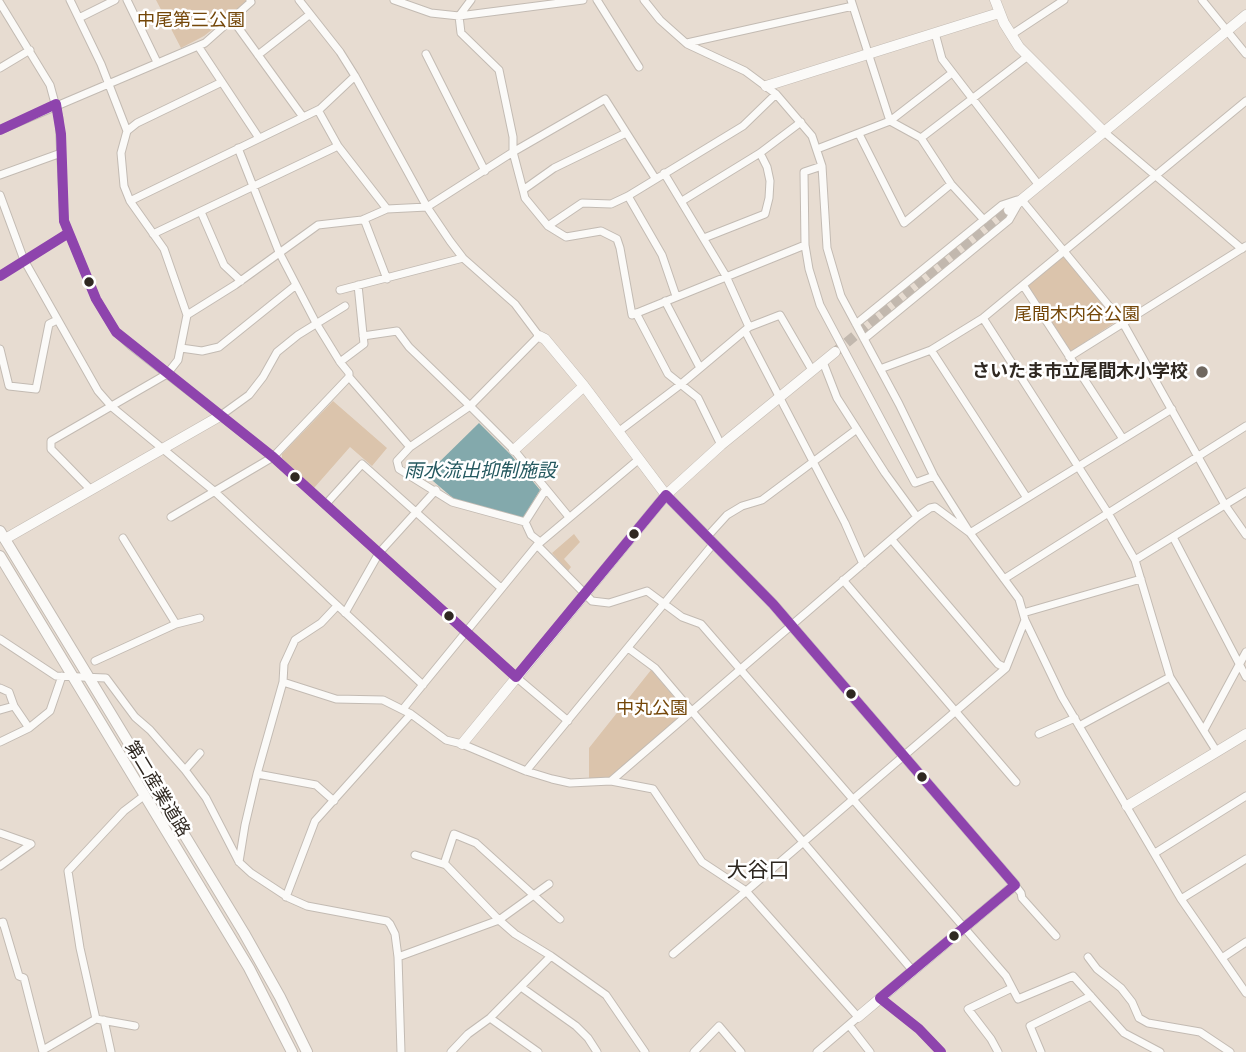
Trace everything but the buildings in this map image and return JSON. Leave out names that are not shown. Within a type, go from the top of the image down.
[{"type":"main road","name":"第二産業道路","points":[[2,535],[255,953],[307,1052]]},
{"type":"main road","name":"第二産業道路","points":[[0,556],[68,677],[145,795],[249,968],[292,1052]]},
{"type":"street","points":[[70,0],[96,51],[127,131]]},
{"type":"street","points":[[79,18],[115,0]]},
{"type":"street","points":[[127,0],[157,62]]},
{"type":"street","points":[[0,130],[205,43],[251,2],[250,0]]},
{"type":"street","points":[[299,0],[340,52],[427,207],[463,258],[515,304],[539,336],[545,339],[584,386],[666,495],[793,625],[1056,936]]},
{"type":"street","points":[[394,0],[431,13],[459,16],[583,0]]},
{"type":"street","points":[[471,0],[459,16],[461,33],[499,70],[513,136],[513,152],[525,198],[548,226],[566,237],[601,231],[617,239],[632,315],[806,245]]},
{"type":"street","points":[[597,0],[639,67]]},
{"type":"street","points":[[644,0],[660,20],[687,44],[745,71],[776,94],[812,136],[822,166],[825,237],[830,264],[841,296],[934,476],[970,533],[1018,598],[1024,617],[1077,722],[1181,899],[1246,993]]},
{"type":"street","points":[[995,0],[1011,35],[1028,56],[1102,131],[1244,247],[1069,356]]},
{"type":"street","points":[[1011,35],[1064,0]]},
{"type":"street","points":[[1202,0],[1246,54]]},
{"type":"street","points":[[0,3],[50,85],[59,118],[62,209],[67,234],[107,320],[131,346],[273,457],[568,721]]},
{"type":"street","points":[[687,44],[852,3],[890,121],[921,138],[951,184],[984,220]]},
{"type":"street","points":[[766,86],[999,13]]},
{"type":"street","points":[[258,55],[309,15]]},
{"type":"street","points":[[1009,210],[1246,15]]},
{"type":"street","points":[[232,19],[303,117]]},
{"type":"street","points":[[935,33],[942,59],[952,74],[1038,184]]},
{"type":"street","points":[[198,46],[259,138]]},
{"type":"street","points":[[0,68],[30,50]]},
{"type":"street","points":[[426,54],[485,171]]},
{"type":"street","points":[[921,138],[1028,56]]},
{"type":"street","points":[[817,149],[890,121],[952,74]]},
{"type":"street","points":[[130,201],[318,110],[355,76]]},
{"type":"street","points":[[91,490],[51,449],[51,441],[167,374],[178,360],[187,315],[164,249],[130,201],[124,186],[121,153],[127,131],[137,123],[222,82]]},
{"type":"street","points":[[548,226],[582,203],[611,204],[628,196],[743,126],[776,94]]},
{"type":"street","points":[[187,315],[241,281],[318,225],[364,219],[387,209],[427,207],[513,152],[605,100],[655,178]]},
{"type":"street","points":[[880,369],[931,350],[983,317],[1246,101]]},
{"type":"street","points":[[318,110],[338,146],[387,209]]},
{"type":"street","points":[[682,201],[760,153],[801,122]]},
{"type":"street","points":[[523,190],[554,168],[626,133]]},
{"type":"street","points":[[859,134],[904,223],[951,184]]},
{"type":"street","points":[[153,234],[338,146]]},
{"type":"street","points":[[238,148],[279,252],[316,323],[349,377],[410,447]]},
{"type":"street","points":[[0,175],[61,153]]},
{"type":"street","points":[[704,238],[765,214],[769,181],[767,167],[760,153]]},
{"type":"street","points":[[822,166],[804,172],[806,245],[813,285],[830,326],[915,483],[934,476]]},
{"type":"street","points":[[664,173],[726,276],[779,397],[849,530],[863,564]]},
{"type":"street","points":[[0,195],[24,260],[98,391],[112,407],[214,491],[423,685]]},
{"type":"street","points":[[628,196],[662,255],[676,296]]},
{"type":"street","points":[[1021,199],[1123,323],[1225,505],[1246,535]]},
{"type":"street","points":[[856,324],[1002,205],[1021,199]]},
{"type":"street","points":[[864,339],[1009,220],[1021,199]]},
{"type":"street","points":[[201,212],[224,265],[241,281]]},
{"type":"street","points":[[364,219],[387,279]]},
{"type":"street","points":[[0,276],[67,234]]},
{"type":"street","points":[[340,289],[463,258]]},
{"type":"street","points":[[181,348],[202,351],[219,347],[296,285]]},
{"type":"street","points":[[340,362],[362,347],[358,285]]},
{"type":"street","points":[[1023,285],[1122,439]]},
{"type":"street","points":[[665,301],[700,368]]},
{"type":"street","points":[[2,535],[91,490],[220,416],[249,395],[277,352],[316,323],[345,306]]},
{"type":"street","points":[[636,313],[668,374],[698,398],[721,444]]},
{"type":"street","points":[[618,432],[747,329],[780,315],[812,370]]},
{"type":"street","points":[[983,317],[1135,559],[1170,677],[1217,752]]},
{"type":"street","points":[[0,349],[9,386],[36,389],[49,324],[57,320]]},
{"type":"street","points":[[363,336],[397,331],[514,450],[569,517]]},
{"type":"street","points":[[539,336],[470,406],[410,447],[397,461],[399,469],[452,502],[525,522],[531,535],[592,601],[609,603],[647,591],[682,617],[701,624],[1006,976],[1018,999],[1073,976],[1124,1033],[1160,1052]]},
{"type":"street","points":[[931,350],[1027,498]]},
{"type":"street","points":[[462,744],[666,495],[721,444],[835,352]]},
{"type":"street","points":[[823,362],[837,398],[917,517]]},
{"type":"street","points":[[171,517],[273,457],[349,377]]},
{"type":"street","points":[[514,450],[584,386]]},
{"type":"street","points":[[970,533],[1172,409]]},
{"type":"street","points":[[1004,579],[1246,426]]},
{"type":"street","points":[[526,771],[628,648],[727,515],[742,506],[762,500],[857,429]]},
{"type":"street","points":[[286,897],[315,821],[407,712],[423,685],[501,588],[539,543],[638,460]]},
{"type":"street","points":[[326,504],[362,464],[501,588]]},
{"type":"street","points":[[525,522],[546,489]]},
{"type":"street","points":[[345,613],[379,552],[436,490]]},
{"type":"street","points":[[1135,559],[1246,492]]},
{"type":"street","points":[[611,781],[917,517],[935,507],[970,533]]},
{"type":"street","points":[[1173,537],[1246,677]]},
{"type":"street","points":[[123,538],[176,624]]},
{"type":"street","points":[[892,540],[998,664],[1006,668]]},
{"type":"street","points":[[1024,617],[1141,579]]},
{"type":"street","points":[[843,580],[1016,782]]},
{"type":"street","points":[[239,862],[257,774],[283,682],[284,664],[295,640],[321,623],[337,606]]},
{"type":"street","points":[[673,954],[1006,668],[1024,617]]},
{"type":"street","points":[[95,661],[176,624],[200,618]]},
{"type":"street","points":[[0,639],[56,676],[106,678],[135,717],[150,730],[206,798],[239,862],[268,886],[286,897],[327,911],[387,921],[395,934],[398,957],[401,1052]]},
{"type":"street","points":[[628,648],[655,668],[912,971]]},
{"type":"street","points":[[1204,730],[1246,652]]},
{"type":"street","points":[[0,741],[29,728],[50,711],[68,677]]},
{"type":"street","points":[[1039,734],[1077,722],[1170,677]]},
{"type":"street","points":[[283,682],[335,699],[383,700],[407,712],[446,740],[526,771],[570,783],[611,781],[653,789],[702,862],[746,891],[858,1017]]},
{"type":"street","points":[[0,688],[9,692],[14,706],[29,728]]},
{"type":"street","points":[[0,710],[14,706]]},
{"type":"street","points":[[1127,806],[1246,734]]},
{"type":"street","points":[[185,770],[200,753]]},
{"type":"street","points":[[257,774],[317,785],[334,801]]},
{"type":"street","points":[[111,1052],[80,948],[68,871],[124,811],[145,795]]},
{"type":"street","points":[[1155,853],[1246,796]]},
{"type":"street","points":[[0,833],[31,844],[0,866]]},
{"type":"street","points":[[444,864],[454,834],[476,843],[560,919]]},
{"type":"street","points":[[415,855],[444,864],[515,934],[606,995],[645,1052]]},
{"type":"street","points":[[1181,899],[1246,859]]},
{"type":"street","points":[[398,957],[499,920],[548,884]]},
{"type":"street","points":[[817,1052],[1015,885]]},
{"type":"street","points":[[0,923],[3,922],[19,976],[24,978],[43,1051],[100,1019],[135,1026]]},
{"type":"street","points":[[1222,958],[1246,942]]},
{"type":"street","points":[[452,1052],[551,956]]},
{"type":"street","points":[[1088,957],[1097,969],[1121,988],[1132,1002],[1139,1018],[1157,1025],[1200,1032],[1230,1052]]},
{"type":"street","points":[[521,988],[576,1026],[597,1052]]},
{"type":"street","points":[[998,1052],[968,1009],[1012,988]]},
{"type":"street","points":[[1041,1052],[1030,1026],[1091,996]]},
{"type":"street","points":[[880,999],[932,1040],[941,1052]]},
{"type":"street","points":[[490,1018],[538,1052]]},
{"type":"street","points":[[849,1025],[869,1052]]},
{"type":"street","points":[[694,1052],[719,1026],[741,1052]]},
{"type":"green space","name":"中尾第三公園","points":[[156,0],[247,2],[204,36],[181,48]]},
{"type":"green space","name":"尾間木内谷公園","points":[[1064,257],[1114,319],[1114,323],[1073,350],[1068,350],[1028,289],[1029,284]]},
{"type":"green space","points":[[333,401],[387,448],[372,466],[350,447],[314,488],[282,458],[282,454]]},
{"type":"green space","points":[[574,534],[580,542],[564,559],[571,567],[568,571],[552,553]]},
{"type":"green space","name":"中丸公園","points":[[651,670],[684,709],[684,714],[609,778],[589,778],[589,748]]},
{"type":"water","name":"雨水流出抑制施設","points":[[479,423],[511,455],[540,490],[523,518],[454,499],[426,475]]},
{"type":"tunnel","points":[[835,352],[1009,210]]},
{"type":"transit line","points":[[0,130],[56,104],[61,134],[64,221],[96,299],[116,332],[273,457],[516,677]]},
{"type":"transit line","points":[[0,276],[67,234]]},
{"type":"transit line","points":[[666,495],[773,604],[1015,885]]},
{"type":"transit line","points":[[516,677],[666,495]]},
{"type":"transit line","points":[[880,998],[1015,885]]},
{"type":"transit line","points":[[880,998],[919,1029],[941,1052]]},
{"type":"place","name":"さいたま市立尾間木小学校","points":[[1202,372]]},
{"type":"district","name":"大谷口","points":[[758,871]]}]
